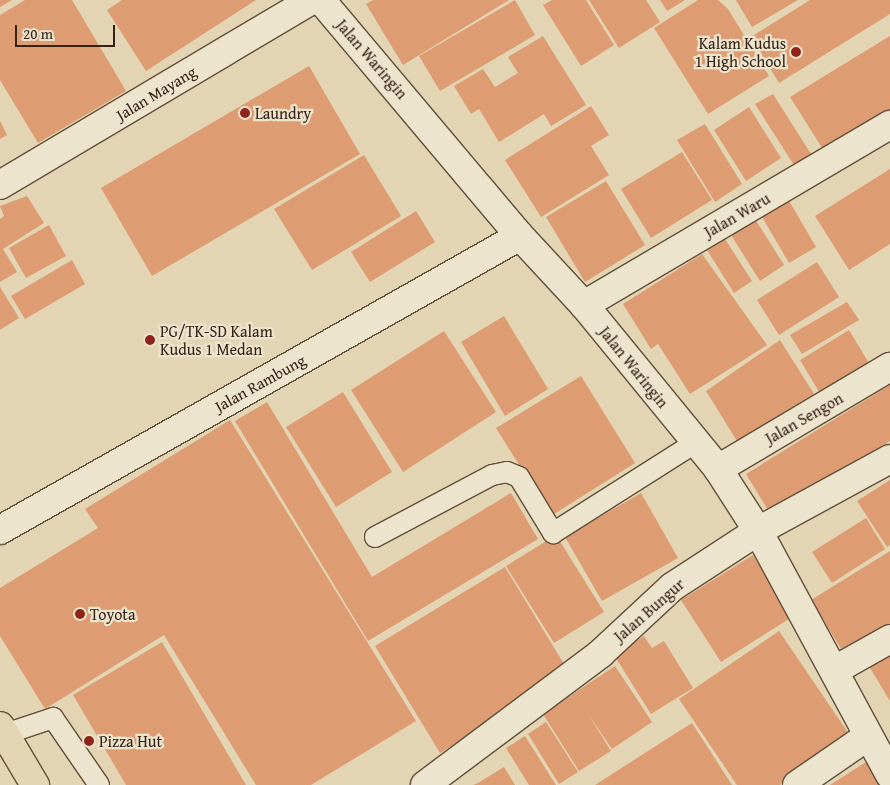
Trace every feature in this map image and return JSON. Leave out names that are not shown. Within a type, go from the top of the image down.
[{"type":"main road","points":[[2,730],[35,785]]},
{"type":"street","name":"Jalan Mayang","points":[[0,185],[312,0]]},
{"type":"street","name":"Jalan Waringin","points":[[321,0],[520,236],[584,305],[695,443],[718,468],[758,531],[835,670],[890,775]]},
{"type":"street","name":"Jalan Waru","points":[[584,305],[890,125]]},
{"type":"street","name":"Jalan Rambung","points":[[0,530],[520,236]]},
{"type":"street","name":"Jalan Sengon","points":[[718,468],[890,368]]},
{"type":"street","name":"Jalan Bungur","points":[[425,785],[600,654],[672,587],[758,531],[890,459]]},
{"type":"street","points":[[835,670],[890,639]]},
{"type":"street","points":[[797,785],[868,736]]},
{"type":"lane","points":[[375,537],[492,475],[507,472],[519,477],[553,533],[695,443]]},
{"type":"lane","points":[[2,730],[53,718],[99,785]]},
{"type":"building","points":[[0,0],[12,0],[0,7]]},
{"type":"building","points":[[25,0],[72,0],[126,91],[38,143],[0,80],[0,15]]},
{"type":"building","points":[[122,0],[256,0],[146,71],[107,10]]},
{"type":"building","points":[[373,0],[509,0],[403,65],[366,4]]},
{"type":"building","points":[[515,0],[535,35],[440,91],[419,56]]},
{"type":"building","points":[[552,0],[586,0],[614,45],[581,66],[543,5]]},
{"type":"building","points":[[589,0],[646,0],[660,22],[619,48]]},
{"type":"building","points":[[660,0],[685,0],[667,11]]},
{"type":"building","points":[[698,0],[718,0],[728,9],[769,76],[708,114],[654,28]]},
{"type":"building","points":[[736,0],[798,0],[752,27]]},
{"type":"building","name":"Kalam Kudus 1 High School","points":[[810,0],[890,0],[890,14],[779,83],[751,37]]},
{"type":"building","points":[[543,36],[586,105],[551,126],[544,114],[499,142],[479,109],[471,114],[454,86],[483,69],[495,87],[518,73],[508,57]]},
{"type":"building","points":[[890,36],[890,111],[824,151],[790,97]]},
{"type":"building","points":[[309,66],[360,154],[152,276],[101,188]]},
{"type":"building","points":[[773,94],[811,154],[794,165],[755,104]]},
{"type":"building","points":[[591,106],[609,135],[591,146],[609,175],[541,217],[505,160]]},
{"type":"building","points":[[749,107],[781,158],[746,181],[714,130]]},
{"type":"building","points":[[0,121],[7,135],[0,139]]},
{"type":"building","points":[[705,124],[742,184],[715,202],[677,140]]},
{"type":"building","points":[[682,152],[712,200],[651,238],[621,189]]},
{"type":"building","points":[[364,155],[401,216],[312,270],[274,209]]},
{"type":"building","points":[[890,169],[890,244],[849,270],[815,216]]},
{"type":"building","points":[[606,181],[645,245],[585,282],[546,217]]},
{"type":"building","points":[[27,196],[44,223],[3,249],[17,272],[0,282],[0,219],[4,216],[0,206]]},
{"type":"building","points":[[788,199],[816,247],[789,263],[761,215]]},
{"type":"building","points":[[416,211],[435,242],[370,282],[351,252]]},
{"type":"building","points":[[755,219],[784,265],[760,281],[731,235]]},
{"type":"building","points":[[49,225],[66,256],[26,278],[9,248]]},
{"type":"building","points":[[725,239],[752,281],[734,293],[707,250]]},
{"type":"building","points":[[702,254],[767,345],[690,394],[658,344],[651,349],[623,304]]},
{"type":"building","points":[[72,260],[85,284],[25,319],[11,296]]},
{"type":"building","points":[[817,262],[839,297],[779,335],[757,300]]},
{"type":"building","points":[[0,287],[19,318],[0,330]]},
{"type":"building","points":[[847,302],[859,320],[802,354],[790,335]]},
{"type":"building","points":[[504,316],[548,389],[505,416],[461,342]]},
{"type":"building","points":[[849,330],[870,365],[821,395],[800,360]]},
{"type":"building","points":[[444,331],[496,412],[403,472],[351,390]]},
{"type":"building","points":[[780,340],[814,394],[737,441],[706,391]]},
{"type":"building","points":[[581,376],[635,463],[551,516],[496,428]]},
{"type":"building","points":[[890,385],[890,441],[771,515],[746,474]]},
{"type":"building","points":[[343,392],[392,472],[336,507],[286,427]]},
{"type":"building","points":[[267,402],[372,577],[511,493],[538,539],[368,641],[235,421]]},
{"type":"building","points":[[230,420],[416,721],[311,785],[256,785],[164,635],[45,709],[0,636],[0,588],[98,528],[85,509]]},
{"type":"building","points":[[890,480],[890,545],[887,547],[857,501]]},
{"type":"building","points":[[641,493],[678,558],[602,601],[565,537]]},
{"type":"building","points":[[866,518],[885,549],[832,583],[812,552]]},
{"type":"building","points":[[556,535],[604,612],[554,643],[506,566]]},
{"type":"building","points":[[890,551],[890,633],[848,660],[811,600]]},
{"type":"building","points":[[753,555],[792,617],[721,662],[681,600]]},
{"type":"building","points":[[505,567],[570,674],[440,753],[375,646]]},
{"type":"building","points":[[779,631],[851,737],[780,785],[737,785],[679,699]]},
{"type":"building","points":[[644,636],[652,648],[664,641],[693,688],[651,714],[614,655]]},
{"type":"building","points":[[162,642],[246,785],[126,785],[73,695]]},
{"type":"building","points":[[890,649],[890,701],[867,663]]},
{"type":"building","points":[[615,666],[652,722],[612,749],[588,714],[611,751],[579,771],[543,714]]},
{"type":"building","points":[[546,722],[578,772],[559,784],[528,734]]},
{"type":"building","points":[[692,723],[732,785],[595,785],[673,735]]},
{"type":"building","points":[[525,736],[556,785],[529,785],[506,748]]},
{"type":"building","points":[[866,762],[881,785],[830,785]]},
{"type":"building","points":[[504,767],[515,785],[473,785],[478,783]]},
{"type":"place","name":"Kalam Kudus 1 High School","points":[[796,52]]},
{"type":"place","name":"Laundry","points":[[245,113]]},
{"type":"place","name":"PG/TK-SD Kalam Kudus 1 Medan","points":[[150,340]]},
{"type":"place","name":"Toyota","points":[[80,614]]},
{"type":"place","name":"Pizza Hut","points":[[89,741]]}]
